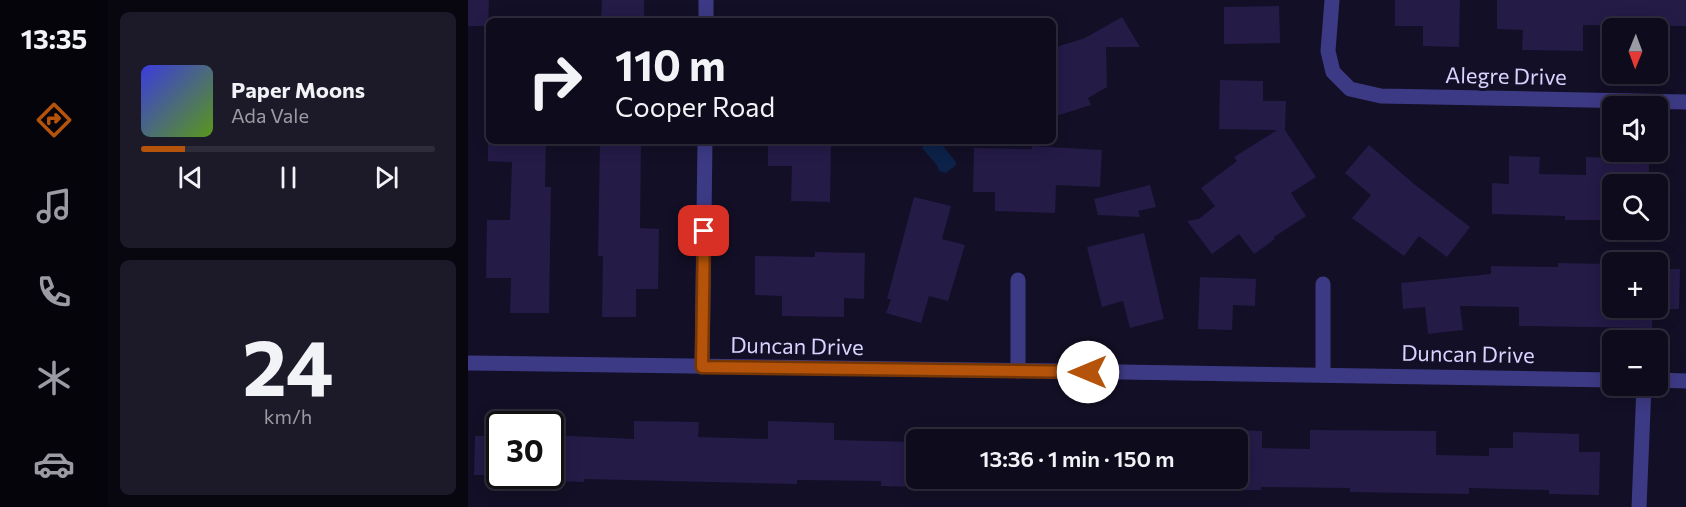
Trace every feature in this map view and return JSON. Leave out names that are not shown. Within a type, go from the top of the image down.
[{"type":"street","points":[[706,0],[706,18]]},
{"type":"street","name":"Alegre Drive","points":[[1332,0],[1328,51],[1333,72],[1350,89],[1381,96],[1686,102]]},
{"type":"street","points":[[702,367],[705,144]]},
{"type":"street","points":[[1018,280],[1018,371]]},
{"type":"street","points":[[1323,284],[1323,373]]},
{"type":"street","name":"Duncan Drive","points":[[468,363],[1323,373],[1602,380]]},
{"type":"street","points":[[1668,380],[1686,381]]},
{"type":"street","points":[[1639,507],[1644,396]]},
{"type":"water","points":[[925,144],[941,144],[956,162],[955,166],[946,173],[939,171],[937,165],[922,148]]},
{"type":"building","points":[[468,0],[489,0],[486,26],[468,26]]},
{"type":"building","points":[[602,0],[644,0],[644,18],[601,18]]},
{"type":"building","points":[[1395,0],[1460,0],[1459,47],[1423,46],[1423,26],[1395,26]]},
{"type":"building","points":[[1497,0],[1686,0],[1686,26],[1668,26],[1668,18],[1602,18],[1602,25],[1583,25],[1583,51],[1522,50],[1523,30],[1497,29]]},
{"type":"building","points":[[1279,6],[1280,43],[1224,44],[1224,7]]},
{"type":"building","points":[[1122,17],[1140,47],[1106,47],[1107,87],[1088,98],[1091,105],[1056,116],[1056,47],[1085,38]]},
{"type":"building","points":[[1220,80],[1263,81],[1263,101],[1286,101],[1285,130],[1316,177],[1291,193],[1306,216],[1274,237],[1275,239],[1254,254],[1239,234],[1212,254],[1187,221],[1199,219],[1215,206],[1201,188],[1237,161],[1234,157],[1277,130],[1219,129]]},
{"type":"building","points":[[488,144],[546,144],[545,187],[551,187],[549,313],[510,313],[511,278],[486,278],[487,220],[510,220],[512,162],[488,161]]},
{"type":"building","points":[[600,144],[641,144],[640,228],[659,229],[658,289],[636,289],[636,317],[602,317],[603,256],[598,256]]},
{"type":"building","points":[[768,144],[831,144],[830,202],[791,201],[792,166],[768,166]]},
{"type":"building","points":[[1369,145],[1414,184],[1470,227],[1447,257],[1419,236],[1404,256],[1352,218],[1371,195],[1345,173]]},
{"type":"building","points":[[1032,146],[1102,150],[1100,187],[1056,185],[1055,213],[995,211],[995,192],[973,192],[974,148],[1032,149]]},
{"type":"building","points":[[1509,156],[1540,157],[1539,174],[1586,175],[1586,157],[1602,158],[1602,162],[1649,162],[1649,174],[1602,174],[1602,220],[1565,220],[1565,216],[1492,214],[1492,183],[1509,184]]},
{"type":"building","points":[[1150,185],[1156,207],[1138,211],[1140,217],[1098,215],[1094,199]]},
{"type":"building","points":[[914,197],[951,206],[942,239],[965,245],[948,301],[929,296],[921,323],[886,313],[891,299],[887,299]]},
{"type":"building","points":[[1144,233],[1164,319],[1130,328],[1123,301],[1102,307],[1087,247]]},
{"type":"building","points":[[815,252],[865,253],[864,299],[844,298],[844,317],[782,316],[782,296],[755,295],[755,256],[815,257]]},
{"type":"building","points":[[1558,263],[1602,264],[1602,318],[1652,318],[1652,328],[1519,326],[1519,307],[1460,306],[1463,330],[1428,334],[1425,307],[1403,309],[1401,283],[1491,274],[1491,266],[1558,267]]},
{"type":"building","points":[[1668,269],[1680,269],[1679,309],[1668,309]]},
{"type":"building","points":[[1200,277],[1256,279],[1255,306],[1233,305],[1232,330],[1198,329]]},
{"type":"building","points":[[634,421],[699,422],[698,437],[768,439],[768,421],[834,423],[834,440],[906,442],[906,487],[881,486],[881,481],[797,480],[797,484],[584,479],[584,482],[564,481],[564,436],[634,439]]},
{"type":"building","points":[[1248,430],[1262,431],[1262,448],[1310,449],[1310,430],[1436,431],[1436,455],[1489,456],[1489,448],[1513,448],[1513,432],[1579,434],[1579,452],[1600,452],[1599,495],[1549,494],[1549,490],[1469,488],[1469,494],[1350,492],[1350,488],[1261,487],[1261,490],[1238,490],[1248,489]]},
{"type":"building","points":[[475,436],[486,436],[486,475],[474,475]]},
{"type":"route","points":[[704,231],[702,367],[1088,372]]}]
